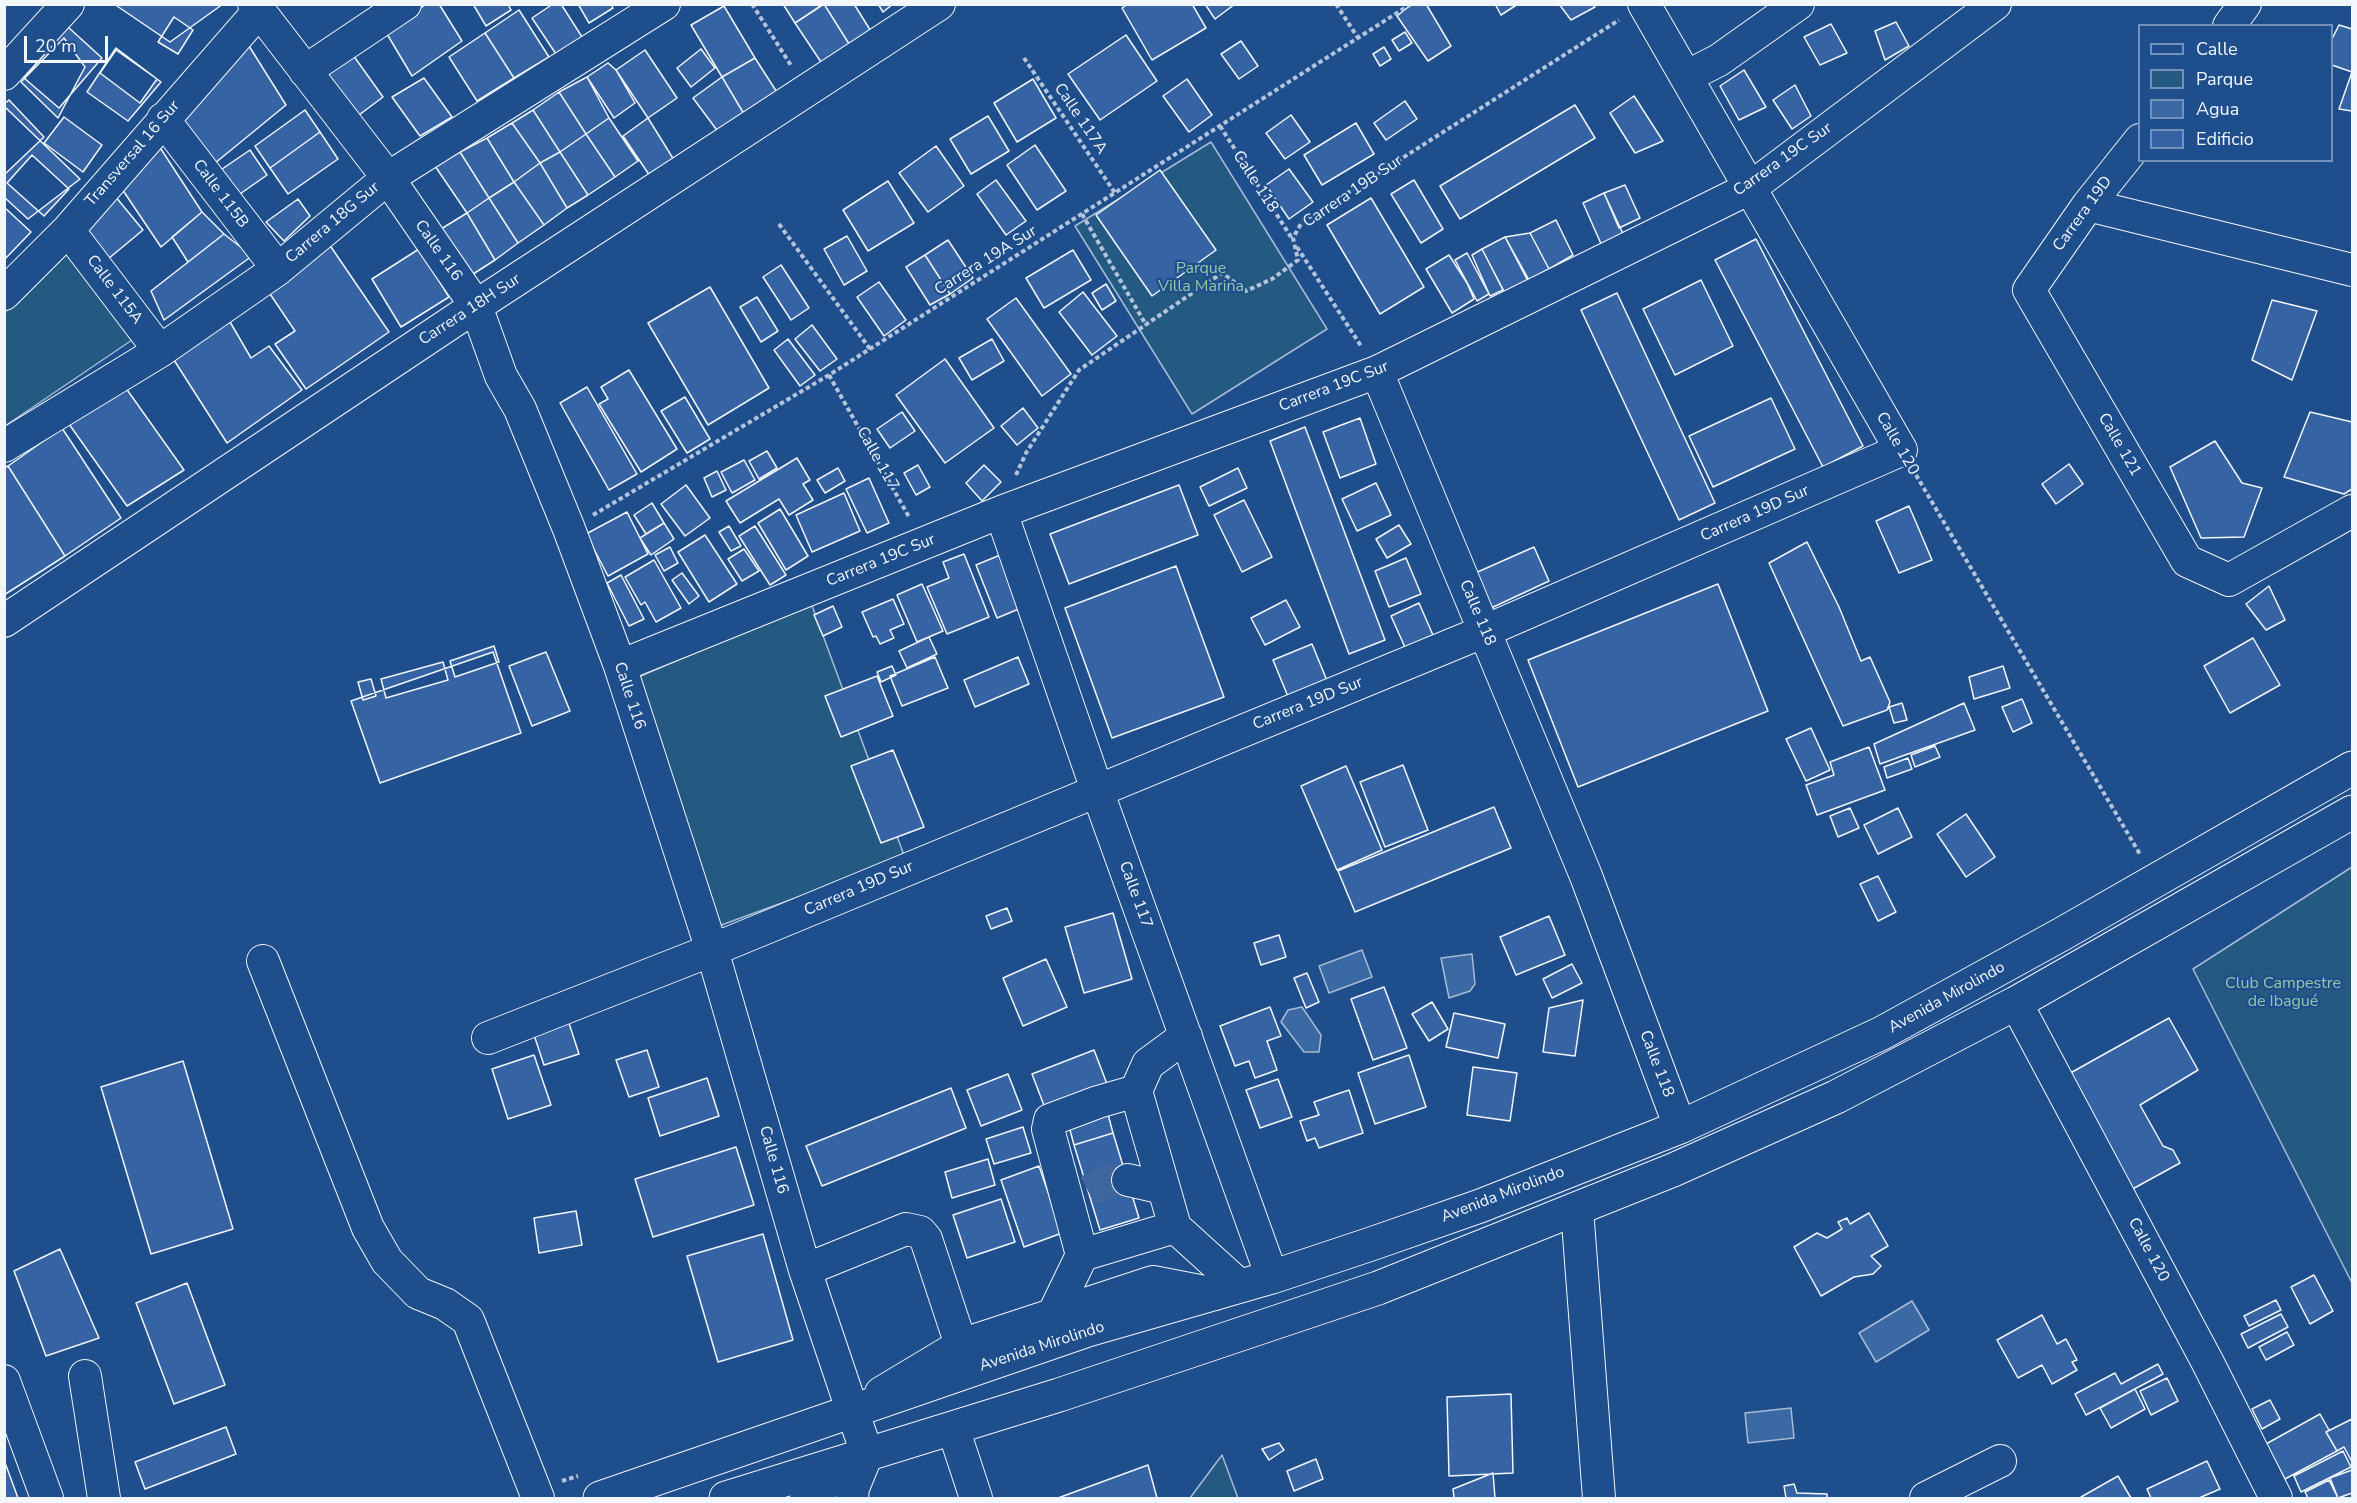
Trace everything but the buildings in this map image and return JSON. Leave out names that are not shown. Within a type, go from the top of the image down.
[{"type":"main road","name":"Avenida Mirolindo","points":[[600,1498],[1088,1330],[1272,1277],[1480,1206],[1680,1127],[1882,1033],[2352,768]]},
{"type":"main road","points":[[726,1498],[1182,1355],[1378,1288],[1673,1170],[1836,1097],[2016,1003],[2352,812]]},
{"type":"street","points":[[4,74],[68,4]]},
{"type":"street","points":[[305,71],[405,4]]},
{"type":"street","name":"Carrera 18G Sur","points":[[4,446],[160,351],[278,269],[388,178],[664,4]]},
{"type":"street","name":"Carrera 18H Sur","points":[[4,621],[476,306],[939,4]]},
{"type":"street","points":[[1686,77],[1719,60],[1798,4]]},
{"type":"street","name":"Carrera 19C Sur","points":[[620,666],[1001,512],[1377,372],[1750,188],[1995,4]]},
{"type":"street","points":[[2230,24],[2245,4]]},
{"type":"street","name":"Calle 116","points":[[257,8],[388,178],[476,306],[501,376],[520,409],[620,666],[712,950],[805,1269],[867,1454]]},
{"type":"street","name":"Transversal 16 Sur","points":[[4,294],[68,230],[257,8]]},
{"type":"street","name":"Calle 120","points":[[1634,11],[1686,77],[1901,450]]},
{"type":"street","name":"Calle 115B","points":[[163,119],[278,269]]},
{"type":"street","name":"Carrera 19D","points":[[2029,290],[2088,205],[2138,141]]},
{"type":"street","points":[[2088,205],[2352,270]]},
{"type":"street","name":"Calle 115A","points":[[68,230],[160,351]]},
{"type":"street","name":"Calle 121","points":[[2029,290],[2187,561],[2229,580],[2352,511]]},
{"type":"street","name":"Calle 118","points":[[1377,372],[1586,876],[1680,1127]]},
{"type":"street","name":"Carrera 19D Sur","points":[[488,1038],[712,950],[1485,631],[1901,450]]},
{"type":"street","name":"Calle 117","points":[[1001,512],[1097,790],[1272,1277]]},
{"type":"street","points":[[263,961],[368,1228],[387,1261],[418,1293],[445,1304],[468,1320],[538,1498]]},
{"type":"street","name":"Calle 120","points":[[2016,1003],[2203,1353],[2277,1498]]},
{"type":"street","points":[[1185,1036],[1148,1064],[1136,1091],[1175,1227],[1228,1290]]},
{"type":"street","points":[[1053,1315],[1082,1255],[1080,1201],[1048,1129],[1050,1120],[1136,1091]]},
{"type":"street","points":[[1128,1180],[1163,1188]]},
{"type":"street","points":[[1576,1209],[1599,1498]]},
{"type":"street","points":[[1082,1255],[1175,1227]]},
{"type":"street","points":[[805,1269],[906,1228],[920,1232],[926,1239],[961,1346]]},
{"type":"street","points":[[852,1411],[961,1346],[1153,1282],[1228,1290]]},
{"type":"street","points":[[85,1376],[104,1498]]},
{"type":"street","points":[[4,1381],[47,1498]]},
{"type":"street","points":[[953,1428],[975,1498]]},
{"type":"street","points":[[806,1498],[867,1454]]},
{"type":"street","points":[[852,1498],[853,1488],[867,1454]]},
{"type":"street","points":[[1935,1496],[2000,1461]]},
{"type":"path","points":[[752,4],[807,90]]},
{"type":"path","points":[[1336,4],[1358,38]]},
{"type":"path","name":"Carrera 19A Sur","points":[[569,530],[829,375],[1410,4]]},
{"type":"path","name":"Carrera 19B Sur","points":[[1001,512],[1026,453],[1079,370],[1222,273],[1246,291],[1272,279],[1298,260],[1293,238],[1302,222],[1634,11]]},
{"type":"path","name":"Calle 117A","points":[[1024,58],[1115,193]]},
{"type":"path","name":"Calle 118","points":[[1220,126],[1377,372]]},
{"type":"path","points":[[1082,214],[1146,325]]},
{"type":"path","points":[[778,224],[870,349]]},
{"type":"path","name":"Calle 117","points":[[829,375],[924,544]]},
{"type":"path","name":"Calle 120","points":[[1901,450],[2155,880]]},
{"type":"green space","name":"Parque Villa Marina","points":[[1211,142],[1327,329],[1192,414],[1075,226]]},
{"type":"green space","points":[[72,244],[135,338],[5,426],[5,312]]},
{"type":"green space","points":[[811,603],[905,858],[716,927],[636,678]]},
{"type":"green space","name":"Club Campestre de Ibagué","points":[[2352,867],[2352,1283],[2193,969]]},
{"type":"green space","points":[[1222,1455],[1238,1498],[1190,1498]]},
{"type":"water","points":[[1362,950],[1372,977],[1329,993],[1319,966]]},
{"type":"water","points":[[1472,954],[1475,984],[1470,991],[1449,998],[1441,958]]},
{"type":"water","points":[[1302,1007],[1321,1035],[1319,1052],[1304,1052],[1281,1022],[1288,1010]]},
{"type":"water","points":[[1912,1301],[1929,1330],[1876,1362],[1859,1333]]},
{"type":"water","points":[[1791,1408],[1794,1438],[1748,1443],[1745,1413]]},
{"type":"tunnel","points":[[1088,1191],[1109,1180],[1128,1180]]}]
